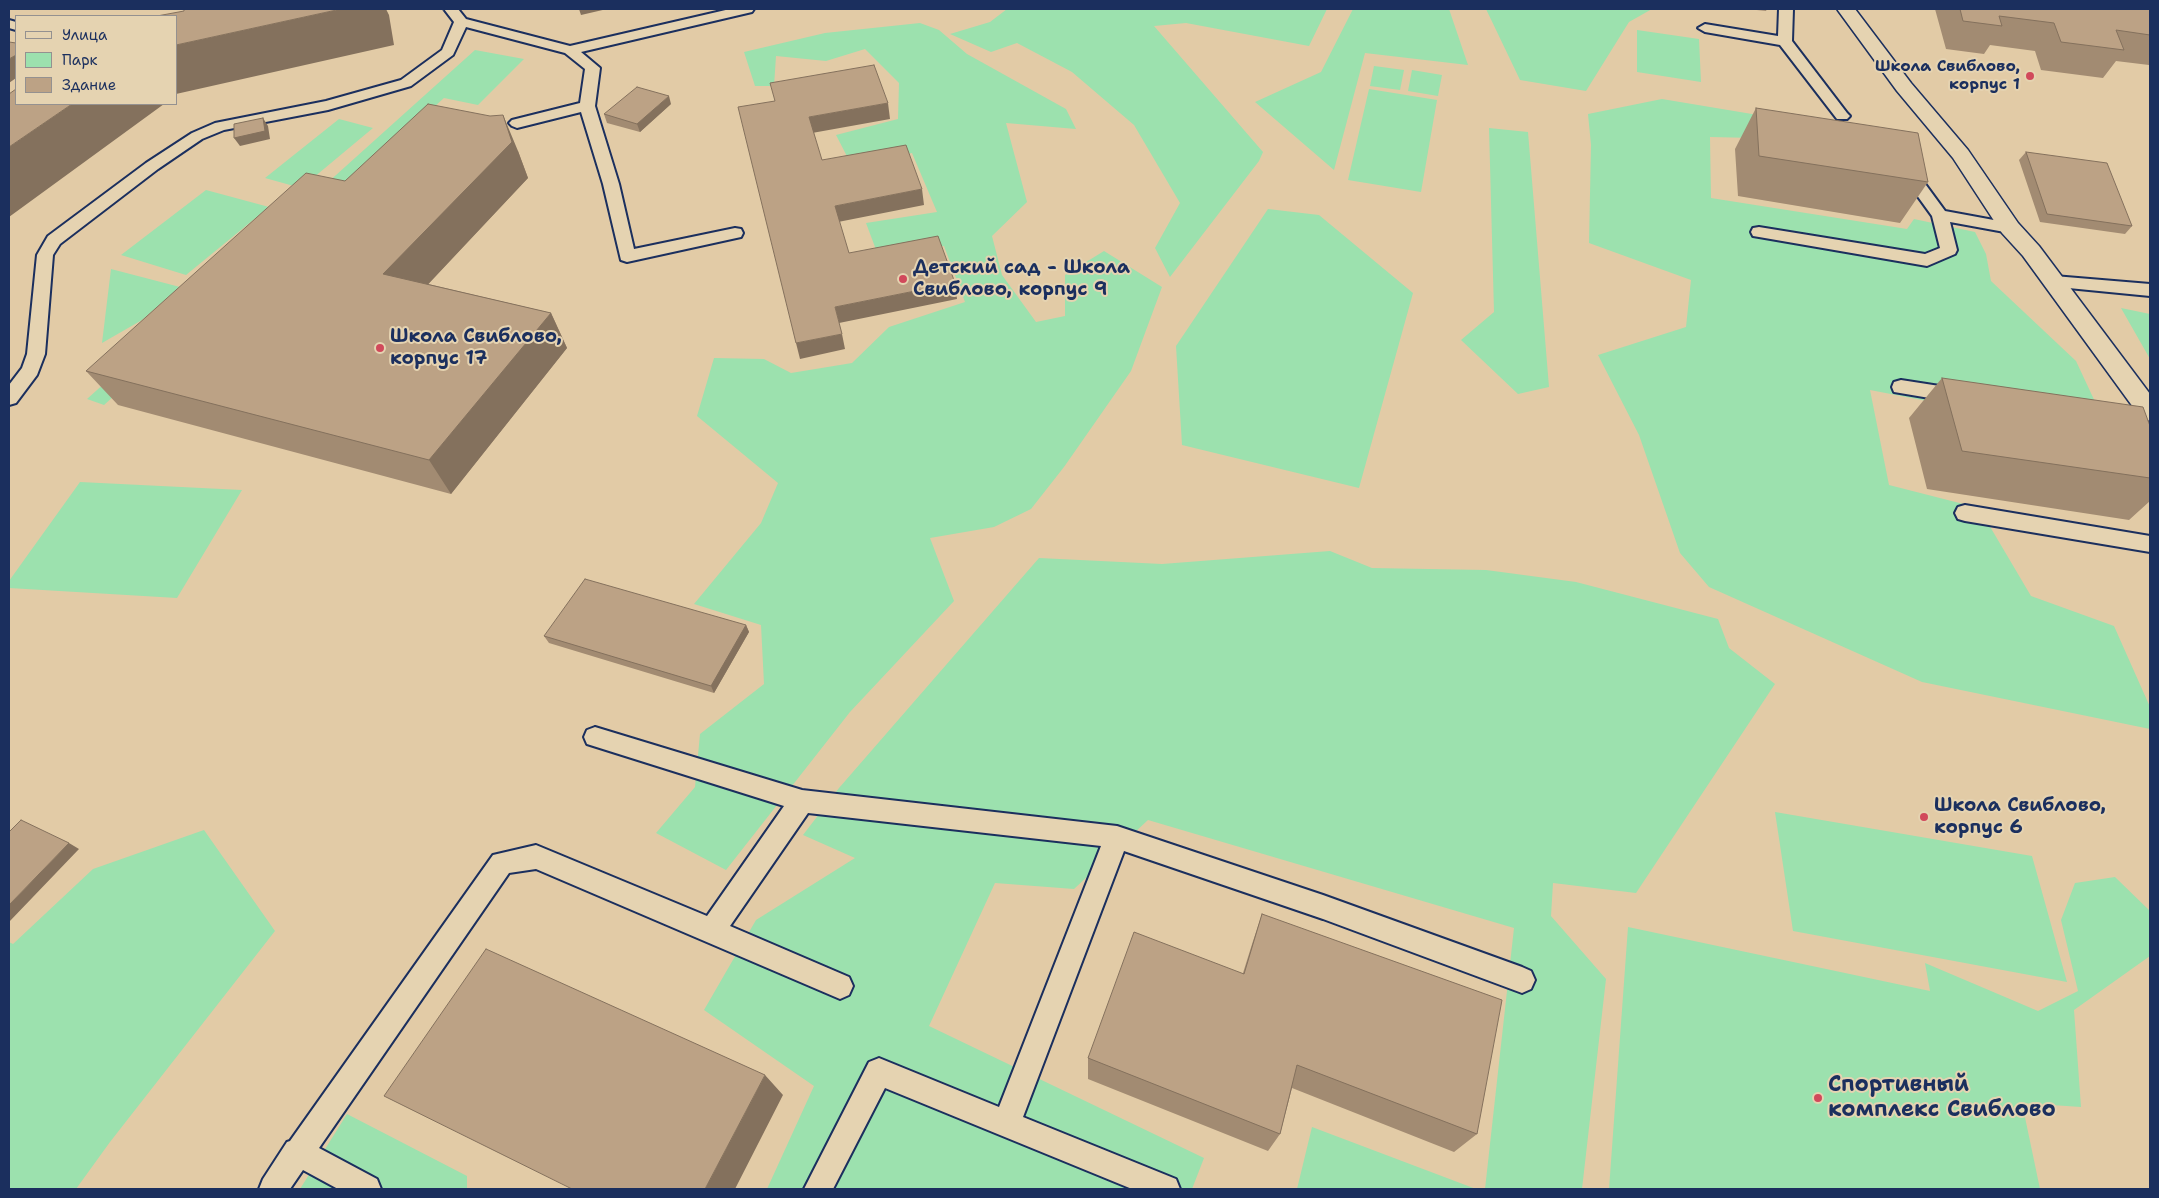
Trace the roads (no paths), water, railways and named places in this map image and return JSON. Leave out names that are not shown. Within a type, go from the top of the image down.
[{"type":"street","points":[[1846,9],[1904,87],[1961,154],[2010,228],[2054,282],[2144,416]]},
{"type":"lane","points":[[450,9],[460,22],[570,50],[593,68],[587,106],[610,184],[627,256],[735,233]]},
{"type":"lane","points":[[570,50],[747,9]]},
{"type":"lane","points":[[1786,9],[1785,41],[1842,116]]},
{"type":"lane","points":[[9,398],[30,370],[36,354],[45,255],[54,240],[152,166],[204,133],[220,126],[328,105],[406,83],[448,52],[460,22]]},
{"type":"lane","points":[[1705,28],[1785,41]]},
{"type":"lane","points":[[516,123],[587,106]]},
{"type":"lane","points":[[1759,232],[1927,260],[1949,250],[1940,215],[1903,165],[1895,164]]},
{"type":"lane","points":[[1940,215],[2010,228]]},
{"type":"lane","points":[[2054,282],[2150,290]]},
{"type":"lane","points":[[1901,387],[1980,399]]},
{"type":"lane","points":[[1965,514],[2150,544]]},
{"type":"lane","points":[[595,737],[802,801],[1117,837],[1323,907],[1522,980]]},
{"type":"lane","points":[[712,931],[802,801]]},
{"type":"lane","points":[[1006,1126],[1117,837]]},
{"type":"lane","points":[[273,1189],[297,1152],[502,863],[536,857],[840,986]]},
{"type":"lane","points":[[818,1189],[879,1072],[1006,1126],[1166,1189]]},
{"type":"lane","points":[[297,1152],[367,1189]]},
{"type":"place","name":"Школа Свиблово, корпус 1","points":[[2030,76]]},
{"type":"place","name":"Детский сад - Школа Свиблово, корпус 9","points":[[903,279]]},
{"type":"place","name":"Школа Свиблово, корпус 17","points":[[380,348]]},
{"type":"place","name":"Школа Свиблово, корпус 6","points":[[1924,817]]},
{"type":"place","name":"Спортивный комплекс Свиблово","points":[[1818,1098]]}]
